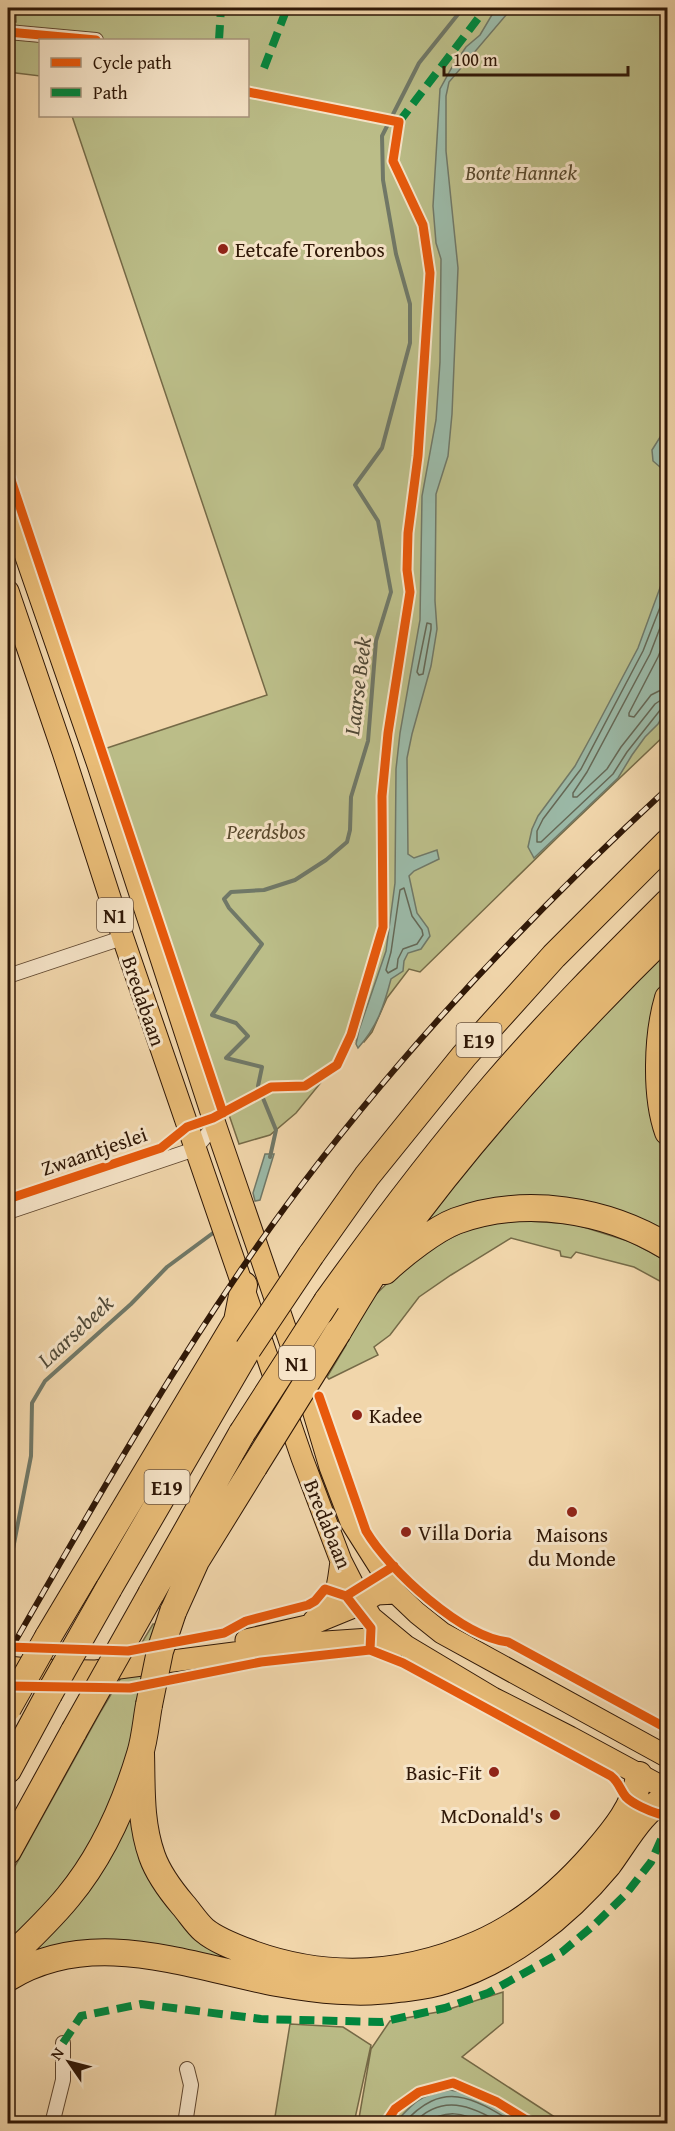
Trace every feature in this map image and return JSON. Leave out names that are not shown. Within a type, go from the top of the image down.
[{"type":"highway","name":"E19","points":[[8,1770],[109,1588],[226,1386],[311,1256],[367,1176],[464,1056],[554,956],[668,842]]},
{"type":"highway","name":"E19","points":[[8,1851],[242,1433],[327,1301],[402,1197],[495,1084],[594,976],[668,902]]},
{"type":"highway","points":[[639,1775],[638,1788],[632,1801],[606,1840],[560,1890],[519,1922],[478,1944],[442,1957],[369,1972],[330,1972],[282,1964],[235,1947],[204,1930],[177,1899],[152,1858],[141,1805],[141,1753],[160,1651],[182,1587],[196,1561],[395,1243],[512,1097],[611,989],[668,933]]},
{"type":"highway","points":[[668,998],[658,1060],[659,1094],[668,1132]]},
{"type":"highway","points":[[358,1299],[396,1260],[423,1241],[455,1222],[492,1213],[535,1207],[585,1213],[624,1226],[668,1247]]},
{"type":"highway","points":[[8,1708],[237,1321],[244,1285]]},
{"type":"highway","points":[[8,1751],[49,1694]]},
{"type":"highway","points":[[8,1959],[69,1896],[91,1865],[108,1835],[141,1753]]},
{"type":"highway","points":[[8,1978],[32,1965],[50,1959],[73,1954],[114,1952],[183,1961],[275,1982],[328,1990],[354,1992],[441,1982],[483,1967],[522,1944],[546,1925],[591,1885],[650,1807],[668,1798]]},
{"type":"main road","name":"Bredabaan","points":[[8,505],[98,765],[214,1122],[310,1400],[330,1467],[351,1522],[396,1593],[442,1633],[668,1757]]},
{"type":"main road","name":"Bredabaan","points":[[8,591],[285,1410],[341,1561],[366,1609],[406,1646],[493,1698],[668,1790]]},
{"type":"main road","points":[[309,1634],[336,1594],[341,1561]]},
{"type":"main road","points":[[8,1667],[96,1671],[247,1652],[309,1634],[396,1593]]},
{"type":"main road","points":[[309,1634],[370,1639],[406,1646]]},
{"type":"main road","points":[[570,1737],[565,1731],[566,1718],[570,1714],[583,1710]]},
{"type":"street","points":[[8,32],[85,39]]},
{"type":"street","points":[[8,976],[113,941]]},
{"type":"street","points":[[195,1149],[214,1122]]},
{"type":"street","name":"Zwaantjeslei","points":[[8,1212],[195,1149]]},
{"type":"street","points":[[285,1410],[310,1400]]},
{"type":"street","points":[[52,2124],[63,2080],[63,2043]]},
{"type":"street","points":[[185,2124],[191,2085],[187,2069]]},
{"type":"green space","name":"Peerdsbos","points":[[16,8],[667,8],[667,733],[420,972],[409,969],[387,998],[372,1032],[364,1042],[358,1037],[296,1113],[270,1135],[239,1144],[104,749],[267,695],[72,117],[249,117],[249,39],[39,39],[39,76],[8,72],[8,21],[16,22]]},
{"type":"green space","points":[[667,945],[667,976],[651,1027],[663,1140],[667,1152],[667,1240],[581,1208],[417,1232],[492,1137]]},
{"type":"green space","points":[[512,1220],[574,1224],[631,1242],[667,1261],[667,1285],[634,1267],[576,1252],[571,1258],[561,1256],[560,1251],[511,1238],[419,1297],[390,1335],[374,1347],[378,1355],[329,1379],[327,1377],[346,1345],[345,1337],[371,1299],[401,1270],[432,1247],[469,1229]]},
{"type":"green space","points":[[153,1624],[156,1624],[129,1763],[84,1864],[8,1950],[8,1879],[101,1711]]},
{"type":"green space","points":[[134,1801],[176,1906],[314,1974],[215,1962],[17,1964]]},
{"type":"green space","points":[[503,1992],[503,2023],[462,2057],[564,2123],[528,2123],[479,2095],[411,2106],[395,2123],[358,2124],[371,2049],[390,2021],[443,2011]]},
{"type":"green space","points":[[290,2024],[343,2027],[371,2045],[354,2123],[274,2123]]},
{"type":"water","points":[[496,8],[512,8],[449,82],[446,96],[446,151],[458,268],[452,414],[448,456],[436,494],[437,629],[431,666],[407,758],[408,854],[414,858],[437,850],[439,859],[414,871],[409,876],[417,913],[428,928],[430,936],[421,949],[408,953],[403,971],[391,979],[379,1016],[358,1048],[356,1044],[359,1030],[386,951],[395,883],[396,769],[420,620],[422,496],[436,420],[440,362],[441,259],[436,243],[433,206],[440,89],[466,47],[480,35]]},
{"type":"water","points":[[667,426],[667,466],[660,467],[653,461],[652,450]]},
{"type":"water","points":[[667,575],[667,709],[658,724],[632,755],[618,778],[534,858],[528,847],[538,816],[575,766],[593,733],[638,648],[661,585]]},
{"type":"water","points":[[265,1154],[274,1154],[260,1200],[255,1201],[253,1193]]},
{"type":"water","points":[[450,2090],[479,2095],[528,2123],[395,2123],[419,2100]]},
{"type":"waterway","name":"Laarse Beek","points":[[270,1157],[276,1130],[258,1086],[262,1067],[226,1058],[248,1036],[236,1023],[212,1015],[262,944],[229,908],[224,899],[231,892],[264,890],[295,880],[326,860],[347,842],[350,830],[351,797],[368,741],[376,641],[391,592],[378,521],[355,485],[382,448],[410,343],[410,304],[396,254],[383,180],[382,136],[419,63],[463,8]]},
{"type":"waterway","name":"Laarsebeek","points":[[11,1559],[31,1456],[32,1403],[45,1381],[131,1304],[167,1267],[213,1233]]},
{"type":"railway","points":[[8,1654],[175,1370],[286,1206],[373,1095],[467,988],[565,886],[668,788]]},
{"type":"marked path","points":[[219,39],[221,8]]},
{"type":"marked path","points":[[264,68],[287,8]]},
{"type":"marked path","points":[[399,122],[486,8]]},
{"type":"marked path","points":[[63,2043],[81,2016],[141,2004],[261,2019],[382,2022],[445,2008],[488,1993],[562,1952],[594,1925],[626,1894],[651,1862],[668,1824]]},
{"type":"cycle path","points":[[8,32],[85,39]]},
{"type":"cycle path","points":[[8,1199],[161,1148],[187,1127],[213,1118],[271,1087],[305,1086],[337,1065],[351,1035],[383,927],[382,796],[388,733],[410,592],[407,570],[408,533],[418,456],[430,273],[423,225],[393,161],[399,122],[249,92]]},
{"type":"cycle path","points":[[8,471],[223,1113]]},
{"type":"cycle path","points":[[319,1396],[366,1531],[391,1564],[409,1582],[449,1615],[470,1628],[508,1642],[668,1729]]},
{"type":"cycle path","points":[[8,1647],[128,1651],[224,1633],[246,1621],[308,1605],[315,1601],[325,1589],[346,1596],[394,1566]]},
{"type":"cycle path","points":[[346,1596],[371,1628],[370,1650],[403,1663],[611,1776],[626,1797],[637,1805],[659,1814],[668,1812]]},
{"type":"cycle path","points":[[8,1686],[130,1688],[261,1662],[370,1650]]},
{"type":"cycle path","points":[[385,2124],[395,2109],[419,2092],[453,2083],[497,2102],[533,2124]]},
{"type":"place","name":"Eetcafe Torenbos","points":[[223,249]]},
{"type":"place","name":"Kadee","points":[[357,1415]]},
{"type":"place","name":"Maisons du Monde","points":[[572,1512]]},
{"type":"place","name":"Villa Doria","points":[[406,1532]]},
{"type":"place","name":"Basic-Fit","points":[[494,1772]]},
{"type":"place","name":"McDonald's","points":[[555,1815]]},
{"type":"park label","name":"Bonte Hannek","points":[[521,172]]}]
